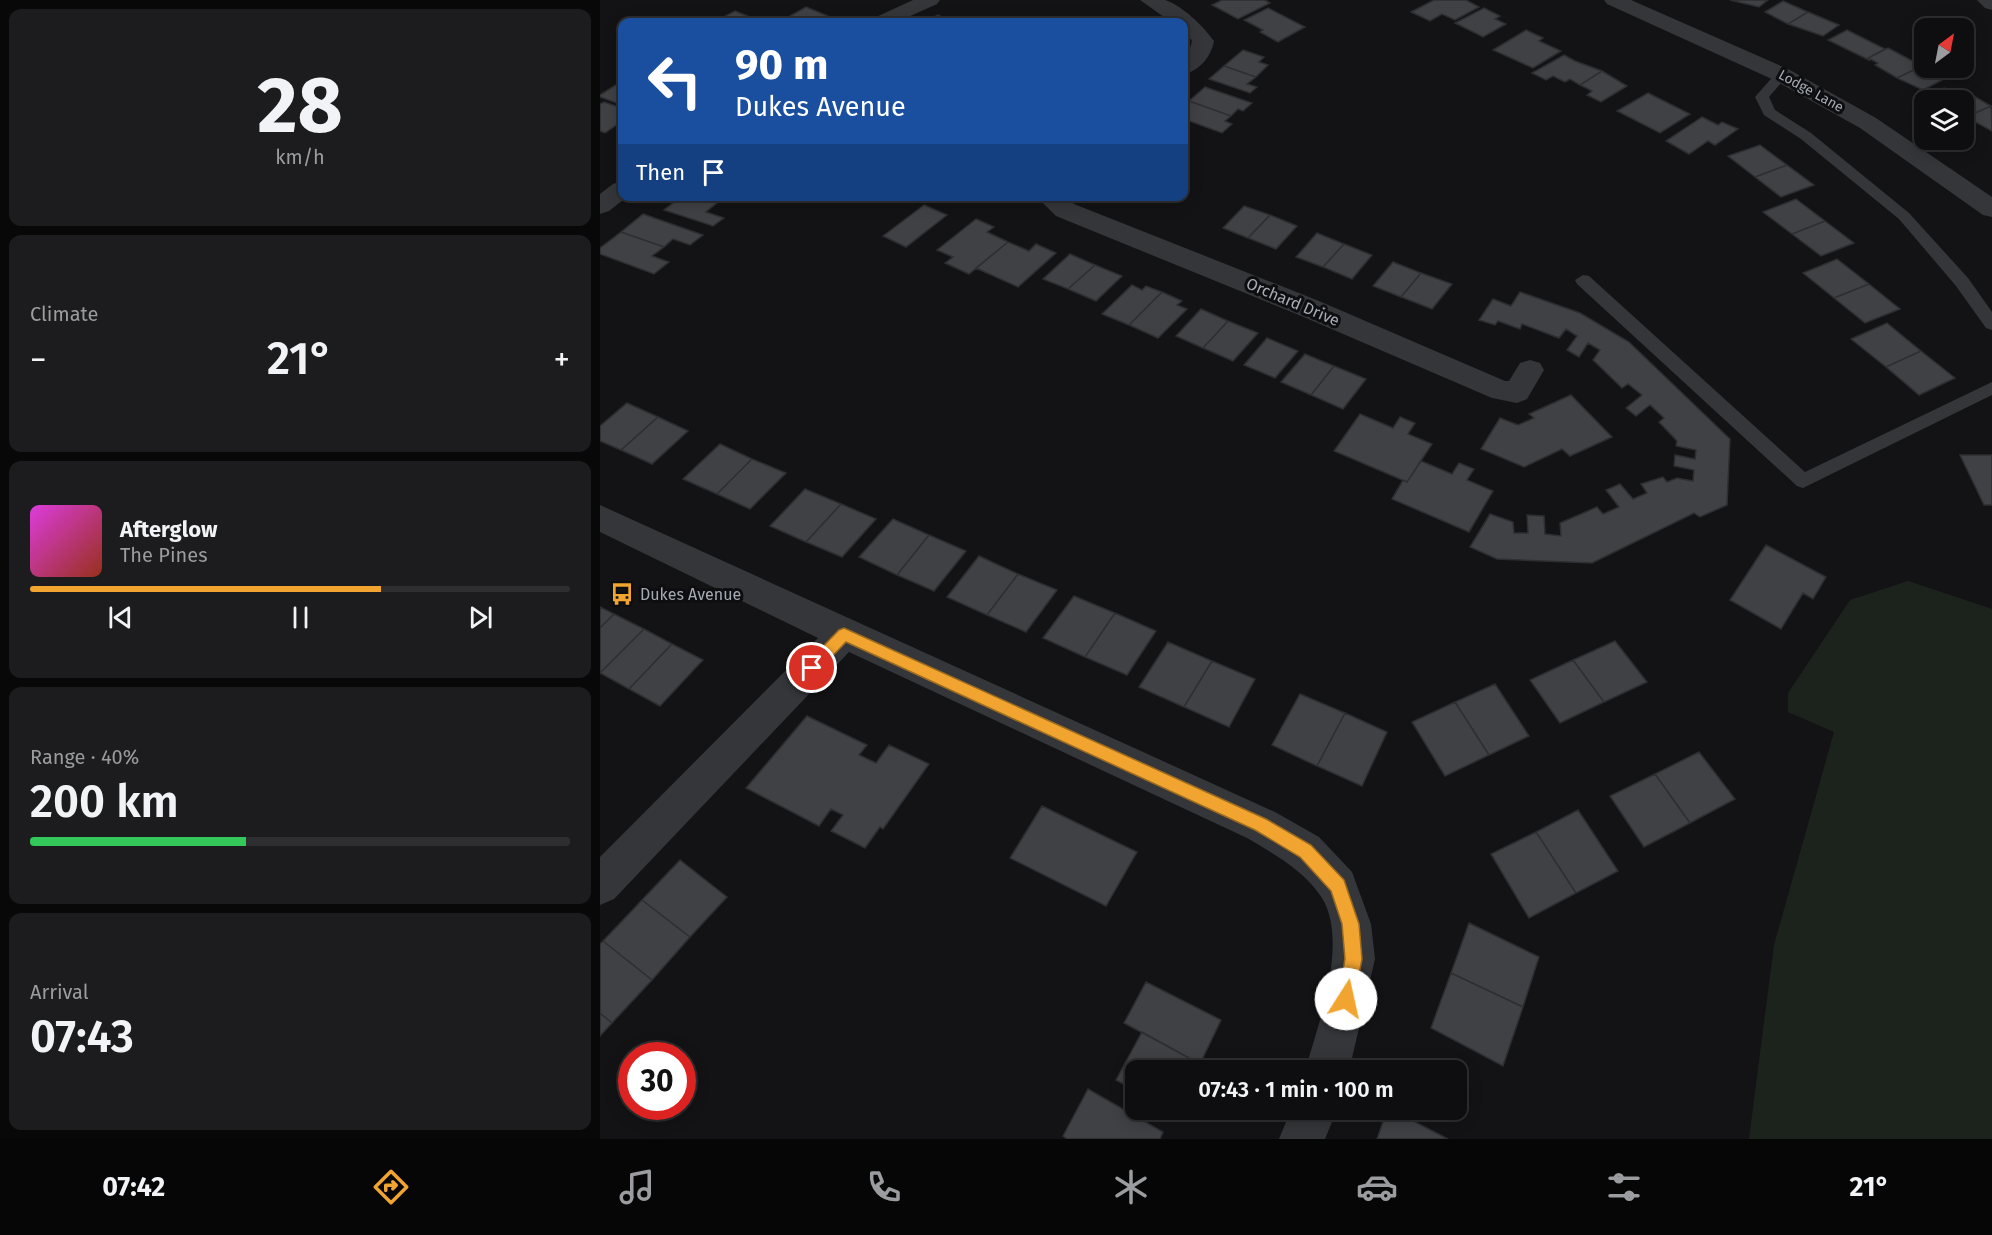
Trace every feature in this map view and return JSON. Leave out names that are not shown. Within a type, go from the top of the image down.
[{"type":"street","points":[[890,18],[930,0]]},
{"type":"street","points":[[1150,0],[1178,18]]},
{"type":"street","name":"Lodge Lane","points":[[1614,0],[1782,75],[1868,123],[1992,209]]},
{"type":"street","points":[[1987,0],[1992,4]]},
{"type":"street","points":[[1188,24],[1203,41],[1203,49],[1199,56],[1188,65]]},
{"type":"street","points":[[600,206],[618,192]]},
{"type":"street","name":"Orchard Drive","points":[[1052,201],[1078,215],[1308,308],[1502,391],[1517,392],[1530,370]]},
{"type":"street","points":[[600,518],[844,634],[1261,825],[1305,851],[1338,886],[1351,924],[1354,959],[1330,1060]]},
{"type":"street","points":[[600,885],[844,634]]},
{"type":"street","points":[[1302,1139],[1310,1120]]},
{"type":"lane","points":[[1782,75],[1762,97],[1769,112],[1806,136],[1904,216],[1962,282],[1992,324]]},
{"type":"lane","points":[[1583,280],[1803,481],[1992,388]]},
{"type":"shaded area","points":[[1908,581],[1992,609],[1992,1139],[1749,1139],[1774,945],[1834,732],[1788,712],[1788,693],[1850,600]]},
{"type":"building","points":[[1222,0],[1265,0],[1270,3],[1238,19],[1212,5]]},
{"type":"building","points":[[1434,0],[1466,0],[1479,7],[1455,20],[1442,14],[1430,21],[1411,12]]},
{"type":"building","points":[[1730,0],[1768,0],[1759,7]]},
{"type":"building","points":[[1783,1],[1808,12],[1788,24],[1765,12]]},
{"type":"building","points":[[806,7],[828,16],[824,18],[786,18]]},
{"type":"building","points":[[1268,8],[1305,27],[1278,42],[1260,32],[1263,30],[1244,20]]},
{"type":"building","points":[[1484,8],[1500,16],[1495,19],[1506,24],[1483,37],[1455,23]]},
{"type":"building","points":[[735,11],[752,18],[722,18]]},
{"type":"building","points":[[1808,12],[1839,25],[1823,36],[1788,24]]},
{"type":"building","points":[[1526,30],[1543,38],[1539,41],[1561,51],[1533,68],[1493,50]]},
{"type":"building","points":[[1847,30],[1885,49],[1868,58],[1869,60],[1828,40]]},
{"type":"building","points":[[1888,48],[1914,62],[1914,70],[1897,78],[1868,58]]},
{"type":"building","points":[[1243,50],[1264,57],[1259,62],[1268,65],[1256,77],[1224,66]]},
{"type":"building","points":[[1564,55],[1602,71],[1580,85],[1570,79],[1565,82],[1553,76],[1546,80],[1532,73]]},
{"type":"building","points":[[1224,66],[1256,77],[1247,84],[1257,87],[1250,93],[1209,79]]},
{"type":"building","points":[[1914,70],[1914,78],[1946,78],[1923,90],[1897,78]]},
{"type":"building","points":[[1602,71],[1627,86],[1601,102],[1587,95],[1592,91],[1580,85]]},
{"type":"building","points":[[618,84],[618,104],[600,97]]},
{"type":"building","points":[[1205,87],[1252,103],[1243,111],[1238,109],[1231,116],[1189,101]]},
{"type":"building","points":[[1648,93],[1690,114],[1660,133],[1617,111]]},
{"type":"building","points":[[1974,96],[1991,106],[1974,113]]},
{"type":"building","points":[[604,102],[618,107],[618,124],[605,133],[600,131],[600,104]]},
{"type":"building","points":[[1188,102],[1231,116],[1225,121],[1232,124],[1222,133],[1188,120]]},
{"type":"building","points":[[1991,106],[1992,131],[1974,121],[1974,113]]},
{"type":"building","points":[[1702,117],[1718,125],[1722,122],[1738,129],[1715,145],[1708,141],[1689,154],[1666,141]]},
{"type":"building","points":[[1760,145],[1787,165],[1755,177],[1728,156]]},
{"type":"building","points":[[1787,165],[1814,185],[1781,197],[1755,177]]},
{"type":"building","points":[[1796,199],[1825,221],[1792,234],[1763,212]]},
{"type":"building","points":[[676,201],[719,201],[706,212],[724,218],[713,226],[664,210]]},
{"type":"building","points":[[924,205],[947,215],[906,247],[883,236]]},
{"type":"building","points":[[1244,206],[1270,215],[1248,238],[1223,228]]},
{"type":"building","points":[[643,214],[703,235],[690,245],[673,239],[664,247],[621,232]]},
{"type":"building","points":[[1270,215],[1297,226],[1276,249],[1248,238]]},
{"type":"building","points":[[976,219],[994,227],[987,232],[1008,242],[969,274],[945,263],[953,257],[937,250]]},
{"type":"building","points":[[1825,221],[1854,243],[1821,256],[1792,234]]},
{"type":"building","points":[[621,232],[664,247],[652,256],[669,262],[654,274],[600,254],[600,248]]},
{"type":"building","points":[[1317,233],[1344,244],[1323,267],[1296,257]]},
{"type":"building","points":[[1008,242],[1029,251],[1036,244],[1056,253],[1018,287],[976,268]]},
{"type":"building","points":[[1344,244],[1372,255],[1352,279],[1323,267]]},
{"type":"building","points":[[1070,254],[1095,265],[1068,289],[1043,279]]},
{"type":"building","points":[[1837,259],[1869,284],[1834,298],[1803,273]]},
{"type":"building","points":[[1393,262],[1421,273],[1401,297],[1373,286]]},
{"type":"building","points":[[1095,265],[1122,276],[1096,301],[1068,289]]},
{"type":"building","points":[[1421,273],[1452,284],[1432,309],[1401,297]]},
{"type":"building","points":[[1869,284],[1900,309],[1865,323],[1834,298]]},
{"type":"building","points":[[1132,285],[1142,290],[1146,286],[1162,292],[1129,325],[1102,314]]},
{"type":"building","points":[[1162,292],[1182,301],[1177,305],[1187,309],[1158,338],[1129,325]]},
{"type":"building","points":[[1520,292],[1580,313],[1629,342],[1730,439],[1727,505],[1700,517],[1694,513],[1592,563],[1497,559],[1470,547],[1490,514],[1513,522],[1514,533],[1528,533],[1527,515],[1544,516],[1545,534],[1561,536],[1560,523],[1597,507],[1603,514],[1619,507],[1606,490],[1620,484],[1633,499],[1647,493],[1641,484],[1663,477],[1667,482],[1677,478],[1693,481],[1694,470],[1674,466],[1675,455],[1695,459],[1696,450],[1676,446],[1677,441],[1659,422],[1664,418],[1650,405],[1636,416],[1626,408],[1642,395],[1628,384],[1622,388],[1593,360],[1600,350],[1588,343],[1579,357],[1567,350],[1577,336],[1566,329],[1559,338],[1522,324],[1520,329],[1498,321],[1495,325],[1479,320],[1493,299],[1511,306]]},
{"type":"building","points":[[1201,309],[1228,321],[1203,348],[1176,336]]},
{"type":"building","points":[[1228,321],[1258,333],[1233,361],[1203,348]]},
{"type":"building","points":[[1887,323],[1921,351],[1886,367],[1851,339]]},
{"type":"building","points":[[1267,338],[1298,351],[1275,378],[1244,365]]},
{"type":"building","points":[[1921,351],[1955,378],[1919,395],[1886,367]]},
{"type":"building","points":[[1305,354],[1334,366],[1311,395],[1281,382]]},
{"type":"building","points":[[1334,366],[1366,379],[1343,409],[1311,395]]},
{"type":"building","points":[[1571,395],[1612,437],[1570,456],[1562,449],[1524,467],[1481,449],[1500,418],[1518,425],[1534,418],[1529,414]]},
{"type":"building","points":[[627,403],[658,417],[621,450],[600,441],[600,426]]},
{"type":"building","points":[[1360,414],[1393,428],[1400,417],[1415,423],[1408,434],[1432,444],[1407,482],[1334,451]]},
{"type":"building","points":[[658,417],[688,431],[652,464],[621,450]]},
{"type":"building","points":[[720,444],[752,459],[717,494],[683,479]]},
{"type":"building","points":[[1960,455],[1992,455],[1992,505],[1984,505]]},
{"type":"building","points":[[752,459],[786,473],[750,509],[717,494]]},
{"type":"building","points":[[1421,461],[1452,474],[1459,463],[1474,469],[1467,480],[1493,491],[1469,532],[1392,499],[1403,480],[1407,482]]},
{"type":"building","points":[[805,489],[841,504],[806,542],[770,526]]},
{"type":"building","points":[[841,504],[876,519],[842,557],[806,542]]},
{"type":"building","points":[[893,519],[929,535],[897,575],[859,557]]},
{"type":"building","points":[[929,535],[966,551],[934,591],[897,575]]},
{"type":"building","points":[[1766,545],[1826,577],[1813,599],[1803,593],[1781,629],[1730,600]]},
{"type":"building","points":[[979,556],[1018,574],[987,615],[947,597]]},
{"type":"building","points":[[1018,574],[1057,590],[1026,632],[987,615]]},
{"type":"building","points":[[1074,596],[1115,613],[1085,657],[1043,638]]},
{"type":"building","points":[[600,607],[614,614],[600,628]]},
{"type":"building","points":[[1115,613],[1156,631],[1127,675],[1085,657]]},
{"type":"building","points":[[614,614],[644,629],[600,673],[600,628]]},
{"type":"building","points":[[644,629],[672,644],[629,689],[600,673]]},
{"type":"building","points":[[1615,641],[1647,682],[1604,702],[1573,660]]},
{"type":"building","points":[[1168,642],[1212,661],[1184,707],[1139,687]]},
{"type":"building","points":[[672,644],[703,660],[660,706],[629,689]]},
{"type":"building","points":[[1573,660],[1604,702],[1560,723],[1530,680]]},
{"type":"building","points":[[1212,661],[1255,679],[1229,727],[1184,707]]},
{"type":"building","points":[[1495,684],[1529,736],[1489,755],[1455,702]]},
{"type":"building","points":[[1300,694],[1345,713],[1317,766],[1272,745]]},
{"type":"building","points":[[1455,702],[1489,755],[1445,776],[1412,722]]},
{"type":"building","points":[[1345,713],[1387,732],[1362,786],[1317,766]]},
{"type":"building","points":[[807,716],[867,745],[859,755],[876,763],[889,745],[929,764],[883,829],[880,827],[865,848],[831,831],[843,815],[831,809],[819,826],[746,788]]},
{"type":"building","points":[[1699,752],[1735,799],[1690,823],[1655,774]]},
{"type":"building","points":[[1655,774],[1690,823],[1644,847],[1610,796]]},
{"type":"building","points":[[1042,806],[1137,852],[1106,906],[1010,858]]},
{"type":"building","points":[[1578,810],[1618,871],[1576,893],[1536,832]]},
{"type":"building","points":[[1536,832],[1576,893],[1529,918],[1491,854]]},
{"type":"building","points":[[680,860],[727,897],[690,937],[642,900]]},
{"type":"building","points":[[642,900],[690,937],[652,980],[603,941]]},
{"type":"building","points":[[1469,923],[1539,957],[1523,1007],[1451,973]]},
{"type":"building","points":[[603,941],[652,980],[612,1023],[600,1013],[600,944]]},
{"type":"building","points":[[1451,973],[1523,1007],[1503,1066],[1431,1028]]},
{"type":"building","points":[[1146,982],[1221,1020],[1202,1060],[1193,1060],[1124,1023]]},
{"type":"building","points":[[600,1013],[612,1023],[600,1036]]},
{"type":"building","points":[[1142,1032],[1193,1060],[1127,1060]]},
{"type":"building","points":[[1125,1063],[1125,1085],[1116,1080]]},
{"type":"building","points":[[1088,1089],[1125,1110],[1125,1120],[1142,1120],[1163,1132],[1160,1139],[1067,1139],[1063,1136]]},
{"type":"building","points":[[1384,1120],[1411,1120],[1448,1139],[1377,1139]]},
{"type":"place","name":"Dukes Avenue","points":[[622,594]]},
{"type":"route","points":[[812,668],[844,634],[1261,825],[1305,851],[1338,886],[1351,924],[1354,959],[1346,999]]}]
